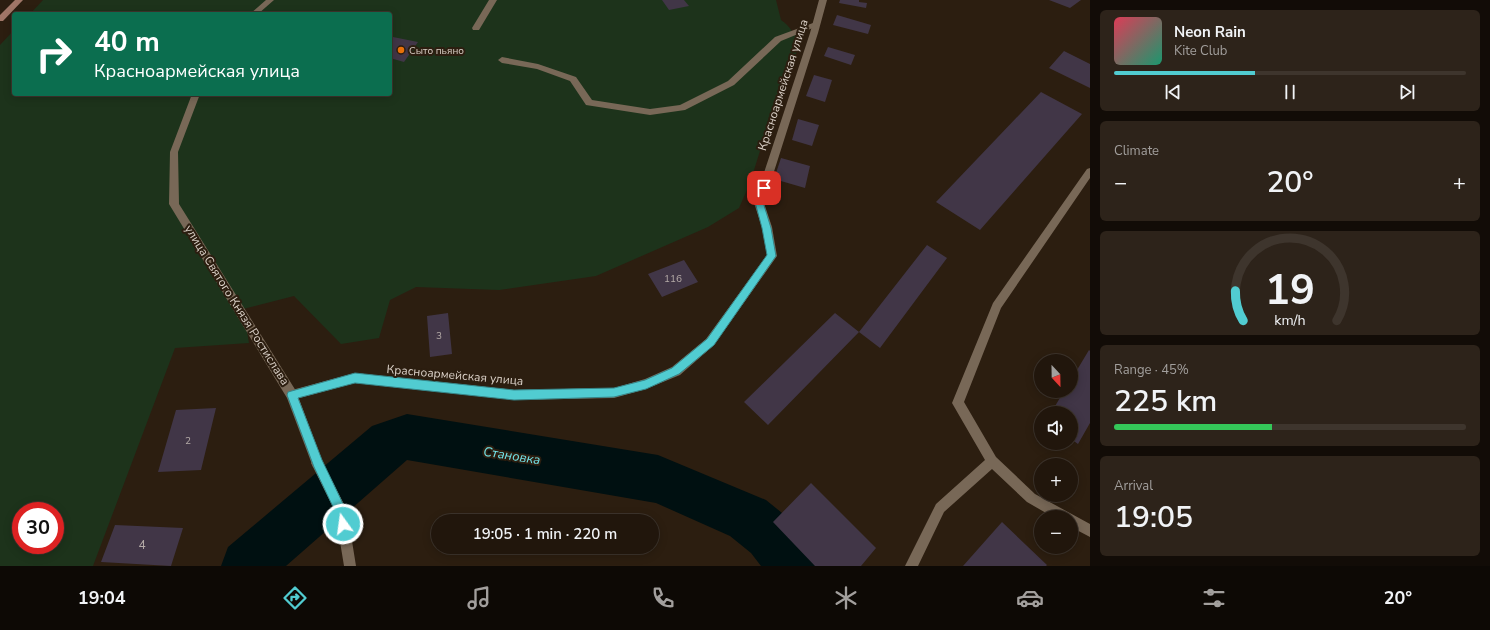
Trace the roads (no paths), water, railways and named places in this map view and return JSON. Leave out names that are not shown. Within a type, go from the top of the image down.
[{"type":"main road","points":[[0,19],[19,0]]},
{"type":"street","points":[[256,12],[270,0]]},
{"type":"street","points":[[476,28],[493,0]]},
{"type":"street","name":"Красноармейская улица","points":[[292,395],[355,378],[514,395],[614,392],[646,384],[676,371],[710,342],[772,256],[767,228],[759,202],[823,0]]},
{"type":"street","points":[[502,60],[538,67],[573,79],[589,103],[650,112],[682,108],[732,84],[778,38],[816,26]]},
{"type":"street","name":"улица Святого Князя Ростислава","points":[[195,96],[174,152],[174,204],[292,395],[317,463],[340,510],[350,566]]},
{"type":"street","points":[[1052,510],[1031,498],[992,461],[958,403],[996,306],[1090,170]]},
{"type":"street","points":[[911,566],[940,508],[992,461]]},
{"type":"street","points":[[1078,524],[1090,531]]},
{"type":"waterway","name":"Становка","points":[[247,566],[389,443],[407,437],[658,479],[748,518],[769,535],[794,566]]},
{"type":"place","name":"Сыто пьяно","points":[[401,50]]}]
